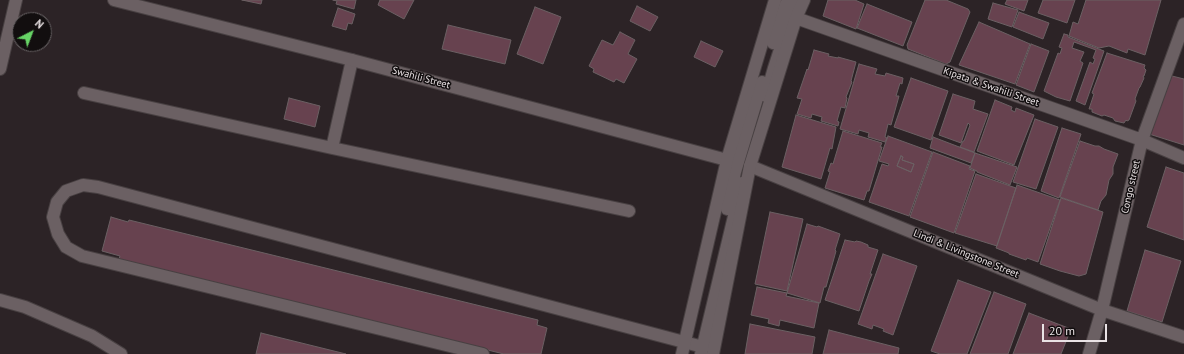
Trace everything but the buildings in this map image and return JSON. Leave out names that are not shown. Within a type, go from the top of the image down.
[{"type":"street","points":[[0,69],[16,0]]},
{"type":"street","name":"Swahili Street","points":[[114,0],[352,60],[727,160]]},
{"type":"street","points":[[696,350],[727,160],[775,0]]},
{"type":"street","points":[[696,350],[735,172],[779,23],[788,0]]},
{"type":"street","points":[[696,350],[774,68],[796,0]]},
{"type":"street","points":[[696,350],[750,166],[796,18],[804,0]]},
{"type":"street","name":"Kipata & Swahili Street","points":[[796,18],[1142,140],[1184,158]]},
{"type":"street","name":"Congo street","points":[[1089,354],[1102,310],[1142,140],[1184,24]]},
{"type":"street","points":[[332,148],[352,60]]},
{"type":"street","points":[[84,93],[332,148],[629,211]]},
{"type":"street","name":"Lindi & Livingstone Street","points":[[750,166],[1102,310],[1184,337]]},
{"type":"street","points":[[484,354],[82,256],[66,247],[58,234],[53,217],[57,202],[66,191],[83,185],[98,187],[696,350]]},
{"type":"street","points":[[0,300],[25,307],[92,336],[122,354]]}]
